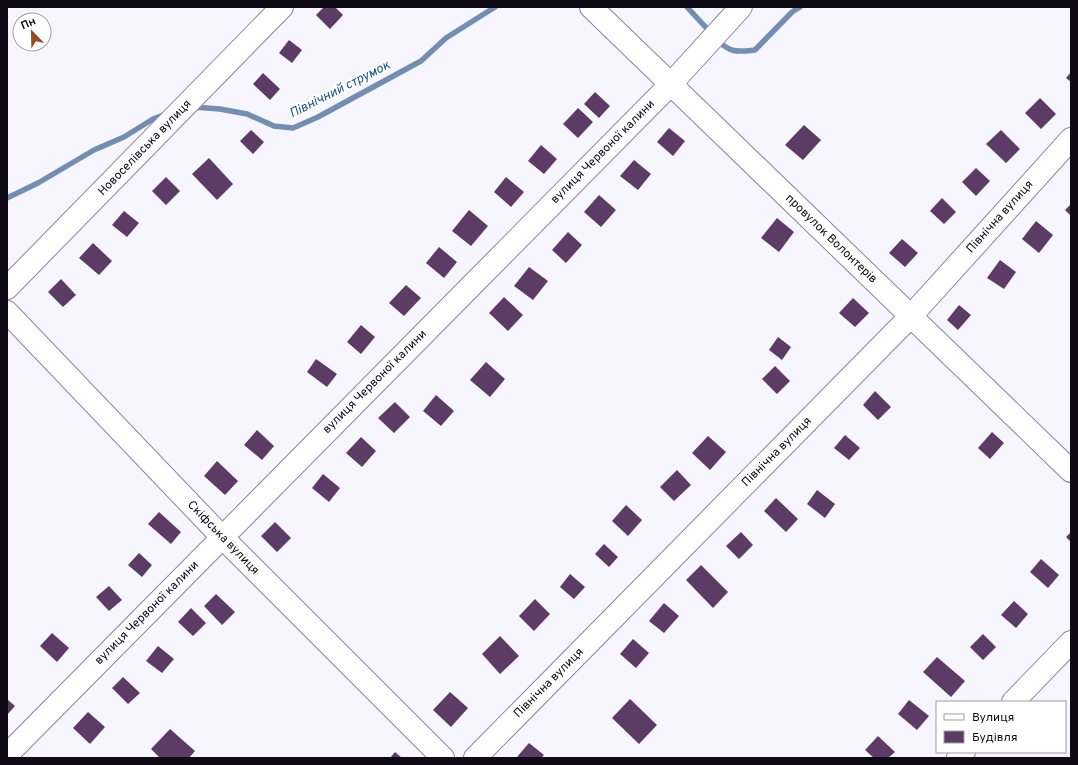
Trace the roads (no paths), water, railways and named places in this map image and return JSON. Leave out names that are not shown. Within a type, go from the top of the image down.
[{"type":"street","name":"Новоселівська вулиця","points":[[7,288],[282,7]]},
{"type":"street","name":"провулок Волонтерів","points":[[591,7],[1071,471]]},
{"type":"street","name":"вулиця Червоної калини","points":[[7,755],[670,84],[741,7]]},
{"type":"street","name":"Північна вулиця","points":[[475,758],[911,316],[1071,139]]},
{"type":"street","name":"Скіфська вулиця","points":[[7,312],[222,537],[443,758]]},
{"type":"street","points":[[1014,701],[1071,642]]},
{"type":"waterway","name":"Північний струмок","points":[[193,107],[220,109],[247,114],[274,126],[293,128],[318,117],[421,61],[446,38],[495,7]]},
{"type":"waterway","name":"Північний струмок","points":[[687,7],[711,33]]},
{"type":"waterway","name":"Північний струмок","points":[[717,40],[734,51],[755,50],[792,12],[800,7]]},
{"type":"waterway","name":"Північний струмок","points":[[7,198],[38,183],[94,150],[124,137],[153,119],[166,114]]}]
